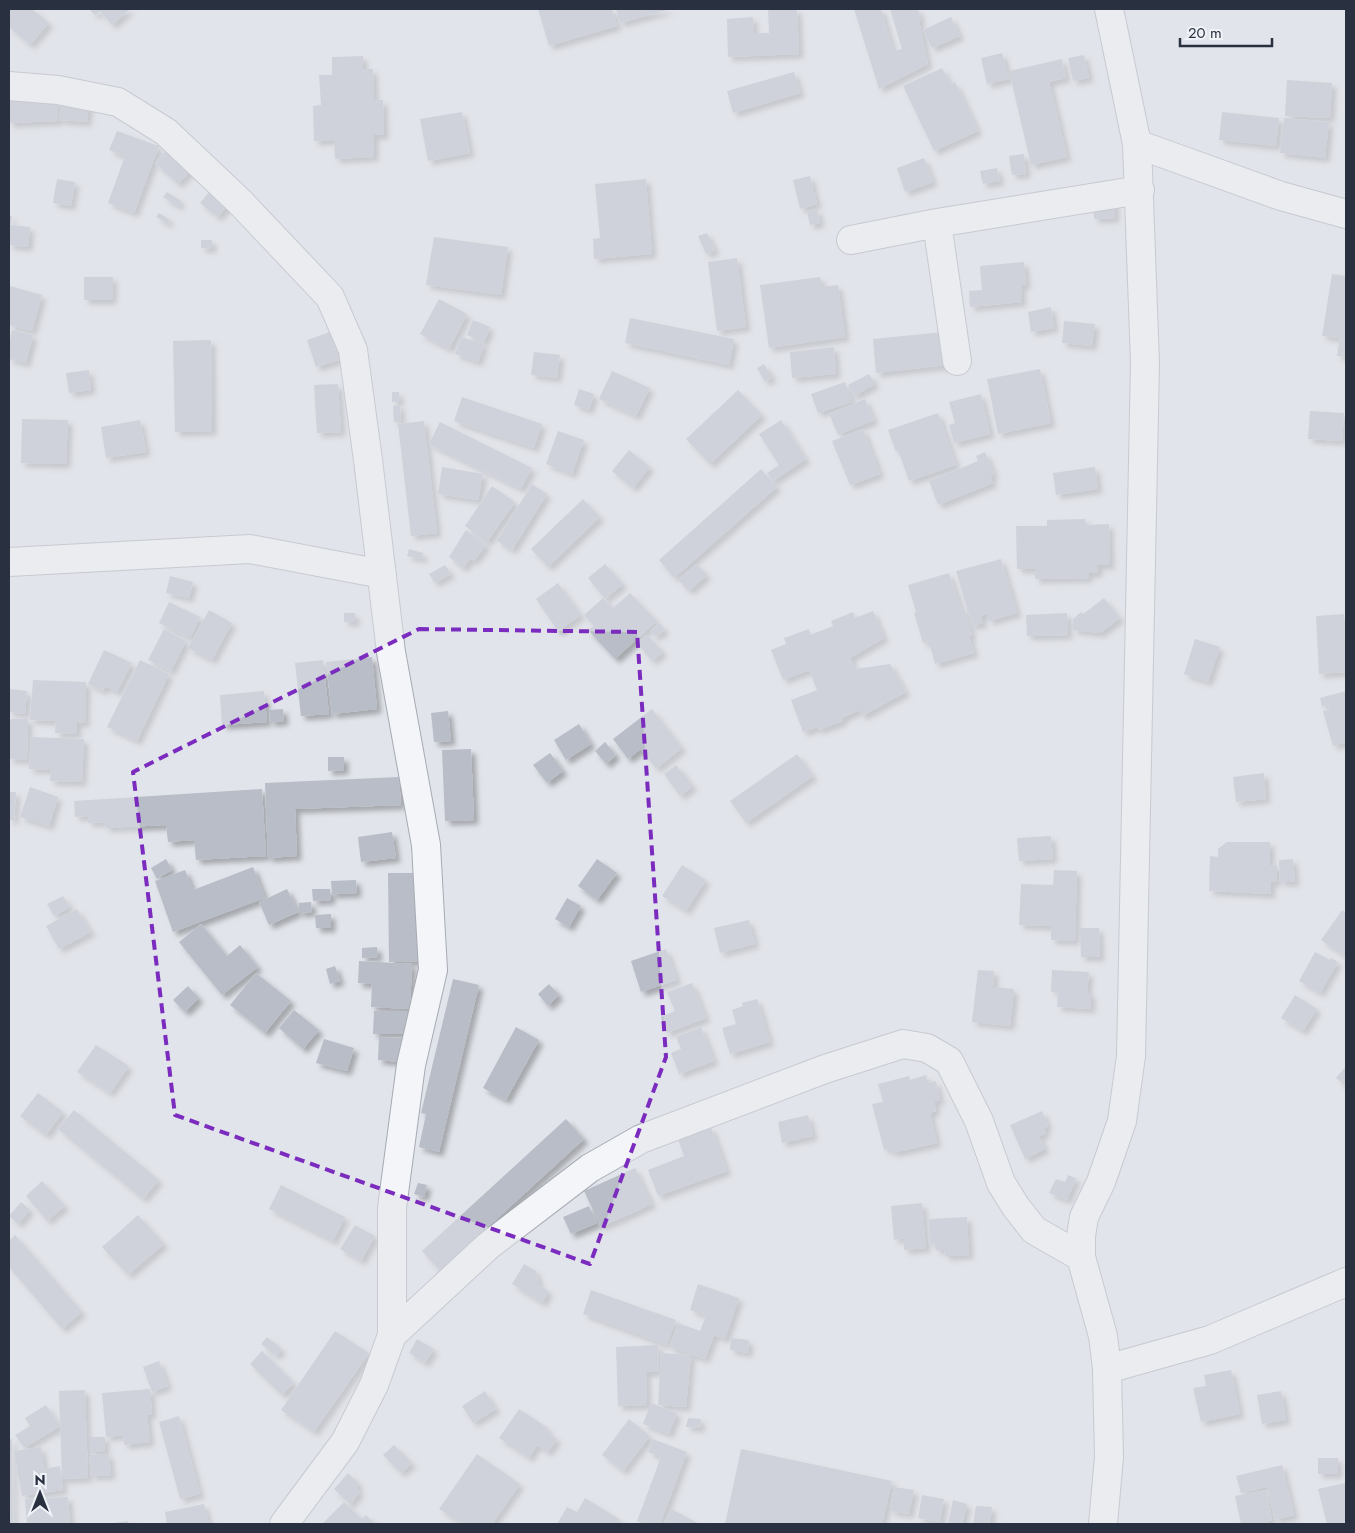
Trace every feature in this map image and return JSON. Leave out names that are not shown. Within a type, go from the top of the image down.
[{"type":"street","points":[[1103,1524],[1109,1457],[1107,1369],[1103,1336],[1081,1257],[1081,1236],[1084,1217],[1102,1182],[1122,1121],[1131,1056],[1145,363],[1137,144],[1109,9]]},
{"type":"street","points":[[9,86],[58,90],[118,102],[166,132],[240,202],[330,297],[352,350],[391,652],[426,845],[432,970],[411,1065],[392,1208],[392,1335],[374,1385],[345,1442],[284,1524]]},
{"type":"street","points":[[1137,144],[1281,196],[1346,214]]},
{"type":"street","points":[[851,240],[937,223],[1140,190]]},
{"type":"street","points":[[937,223],[957,361]]},
{"type":"street","points":[[9,562],[250,549],[382,574]]},
{"type":"street","points":[[392,1335],[488,1246],[590,1168],[640,1139],[825,1069],[903,1044],[927,1048],[949,1061],[979,1121],[1001,1183],[1016,1207],[1034,1230],[1081,1257]]},
{"type":"street","points":[[1107,1369],[1210,1340],[1346,1282]]},
{"type":"highlighted area","points":[[419,629],[637,632],[666,1057],[590,1264],[175,1115],[133,772]]},
{"type":"building","points":[[9,9],[32,9],[49,23],[30,45],[9,27]]},
{"type":"building","points":[[89,9],[130,9],[112,25],[100,11],[95,15]]},
{"type":"building","points":[[538,9],[612,9],[617,26],[549,46]]},
{"type":"building","points":[[616,9],[671,9],[620,23]]},
{"type":"building","points":[[768,9],[797,9],[799,54],[728,57],[727,19],[753,17],[754,33],[769,33]]},
{"type":"building","points":[[854,9],[881,9],[893,51],[902,49],[890,9],[918,9],[928,64],[879,89]]},
{"type":"building","points":[[951,17],[960,36],[932,48],[923,30]]},
{"type":"building","points":[[1002,53],[1009,79],[987,84],[981,58]]},
{"type":"building","points":[[1084,55],[1089,78],[1073,81],[1068,58]]},
{"type":"building","points":[[363,56],[363,69],[373,69],[374,100],[383,100],[384,135],[374,135],[374,157],[335,159],[334,140],[314,141],[313,106],[321,105],[319,75],[332,75],[332,57]]},
{"type":"building","points":[[1062,59],[1066,78],[1049,82],[1067,157],[1031,165],[1009,71]]},
{"type":"building","points":[[942,68],[951,85],[955,82],[978,131],[934,151],[903,86]]},
{"type":"building","points":[[794,72],[800,93],[733,113],[727,91]]},
{"type":"building","points":[[1287,80],[1332,83],[1330,118],[1285,116]]},
{"type":"building","points":[[58,99],[58,121],[9,123],[9,101]]},
{"type":"building","points":[[61,101],[89,103],[87,122],[59,120]]},
{"type":"building","points":[[462,112],[470,153],[428,161],[420,119]]},
{"type":"building","points":[[1222,112],[1279,118],[1276,146],[1219,140]]},
{"type":"building","points":[[1284,118],[1329,122],[1325,158],[1280,153]]},
{"type":"building","points":[[117,131],[159,146],[134,213],[108,203],[125,156],[109,150]]},
{"type":"building","points":[[170,146],[193,168],[178,184],[155,163]]},
{"type":"building","points":[[1024,154],[1026,174],[1012,175],[1009,156]]},
{"type":"building","points":[[924,158],[933,182],[905,192],[897,168]]},
{"type":"building","points":[[997,168],[1000,181],[983,184],[980,171]]},
{"type":"building","points":[[810,176],[817,204],[800,209],[793,180]]},
{"type":"building","points":[[57,179],[75,182],[71,206],[53,203]]},
{"type":"building","points":[[646,179],[652,254],[594,259],[593,239],[600,238],[595,184]]},
{"type":"building","points":[[214,186],[232,200],[218,217],[200,203]]},
{"type":"building","points":[[167,192],[181,201],[178,206],[163,197]]},
{"type":"building","points":[[1114,199],[1115,218],[1094,219],[1093,200]]},
{"type":"building","points":[[817,209],[820,223],[810,225],[807,212]]},
{"type":"building","points":[[159,213],[170,220],[168,224],[156,217]]},
{"type":"building","points":[[9,216],[12,216],[11,225],[30,227],[28,247],[9,245]]},
{"type":"building","points":[[707,233],[715,250],[706,254],[698,236]]},
{"type":"building","points":[[434,237],[508,247],[501,295],[426,285]]},
{"type":"building","points":[[201,240],[212,240],[212,249],[201,248]]},
{"type":"building","points":[[737,258],[746,327],[717,331],[708,262]]},
{"type":"building","points":[[1024,262],[1026,285],[1021,285],[1022,302],[970,307],[969,291],[982,290],[980,266]]},
{"type":"building","points":[[1332,274],[1346,276],[1346,357],[1337,356],[1340,338],[1322,336]]},
{"type":"building","points":[[84,277],[113,277],[112,300],[84,300]]},
{"type":"building","points":[[820,277],[822,287],[838,285],[845,337],[769,348],[760,285]]},
{"type":"building","points":[[10,286],[42,295],[32,331],[9,325]]},
{"type":"building","points":[[439,299],[467,314],[449,349],[420,334]]},
{"type":"building","points":[[1051,307],[1054,328],[1031,332],[1028,312]]},
{"type":"building","points":[[630,318],[734,339],[729,365],[625,343]]},
{"type":"building","points":[[473,320],[490,327],[484,342],[467,335]]},
{"type":"building","points":[[1064,321],[1095,324],[1092,346],[1062,343]]},
{"type":"building","points":[[12,330],[33,335],[26,363],[9,359]]},
{"type":"building","points":[[330,332],[339,360],[316,367],[307,340]]},
{"type":"building","points":[[943,332],[947,365],[876,373],[873,339]]},
{"type":"building","points":[[461,337],[484,344],[478,362],[455,354]]},
{"type":"building","points":[[211,340],[212,431],[175,432],[173,341]]},
{"type":"building","points":[[834,347],[836,374],[792,378],[790,352]]},
{"type":"building","points":[[534,352],[560,355],[557,378],[531,375]]},
{"type":"building","points":[[764,364],[772,377],[765,382],[757,368]]},
{"type":"building","points":[[1040,369],[1051,423],[998,434],[987,379]]},
{"type":"building","points":[[89,370],[91,390],[69,393],[66,373]]},
{"type":"building","points":[[612,371],[650,388],[636,416],[599,399]]},
{"type":"building","points":[[869,374],[875,384],[854,396],[848,385]]},
{"type":"building","points":[[845,382],[852,402],[818,413],[811,394]]},
{"type":"building","points":[[338,384],[341,432],[317,433],[314,385]]},
{"type":"building","points":[[579,389],[594,394],[589,410],[574,405]]},
{"type":"building","points":[[738,390],[762,415],[710,464],[686,439]]},
{"type":"building","points":[[392,392],[399,392],[399,402],[392,402]]},
{"type":"building","points":[[981,394],[990,434],[954,443],[949,425],[955,423],[949,402]]},
{"type":"building","points":[[462,397],[542,424],[534,448],[454,421]]},
{"type":"building","points":[[865,399],[874,420],[838,435],[829,414]]},
{"type":"building","points":[[400,405],[401,422],[394,422],[393,406]]},
{"type":"building","points":[[1310,411],[1344,413],[1342,441],[1308,439]]},
{"type":"building","points":[[938,413],[956,465],[909,481],[898,450],[896,452],[888,430]]},
{"type":"building","points":[[22,419],[68,420],[66,464],[21,463]]},
{"type":"building","points":[[140,420],[146,452],[106,458],[101,427]]},
{"type":"building","points":[[781,420],[806,459],[773,481],[767,473],[779,465],[759,434]]},
{"type":"building","points":[[424,421],[437,533],[411,536],[398,424]]},
{"type":"building","points":[[440,422],[532,468],[521,489],[429,444]]},
{"type":"building","points":[[863,429],[880,474],[850,485],[832,441]]},
{"type":"building","points":[[558,431],[584,440],[572,474],[546,464]]},
{"type":"building","points":[[629,450],[650,467],[633,488],[612,471]]},
{"type":"building","points":[[985,452],[994,474],[990,476],[993,483],[938,505],[929,481],[978,461],[976,456]]},
{"type":"building","points":[[442,467],[483,474],[478,500],[438,494]]},
{"type":"building","points":[[1095,467],[1098,489],[1056,495],[1053,473]]},
{"type":"building","points":[[761,469],[777,487],[674,578],[659,560]]},
{"type":"building","points":[[532,484],[547,494],[512,550],[497,541]]},
{"type":"building","points":[[492,486],[515,502],[487,542],[465,526]]},
{"type":"building","points":[[583,499],[600,517],[548,567],[531,549]]},
{"type":"building","points":[[1085,519],[1086,525],[1109,524],[1110,565],[1098,565],[1098,573],[1088,573],[1089,578],[1035,579],[1035,569],[1017,569],[1016,526],[1047,526],[1047,520]]},
{"type":"building","points":[[466,530],[486,545],[474,561],[471,558],[463,568],[449,557]]},
{"type":"building","points":[[409,549],[423,553],[422,559],[407,556]]},
{"type":"building","points":[[1001,559],[1017,613],[989,621],[987,614],[981,616],[983,623],[972,626],[956,571]]},
{"type":"building","points":[[605,564],[623,584],[605,599],[588,578]]},
{"type":"building","points":[[697,564],[707,575],[689,591],[678,580]]},
{"type":"building","points":[[445,565],[451,574],[435,583],[429,574]]},
{"type":"building","points":[[949,573],[961,609],[964,608],[972,635],[969,636],[974,653],[935,664],[929,642],[923,643],[908,585]]},
{"type":"building","points":[[170,576],[193,582],[189,598],[166,593]]},
{"type":"building","points":[[558,583],[581,615],[558,631],[536,599]]},
{"type":"building","points":[[630,593],[657,621],[615,659],[588,630],[594,626],[584,615],[603,598],[613,608]]},
{"type":"building","points":[[1104,598],[1120,618],[1100,633],[1073,630],[1073,619]]},
{"type":"building","points":[[169,602],[200,617],[190,638],[159,623]]},
{"type":"building","points":[[209,610],[232,623],[212,660],[188,648]]},
{"type":"building","points":[[873,611],[884,638],[850,658],[855,669],[890,664],[906,692],[862,716],[859,710],[842,718],[843,721],[819,730],[818,727],[803,732],[791,700],[817,690],[809,670],[783,680],[771,650],[786,644],[784,638],[809,629],[810,635],[833,626],[831,621],[853,612],[855,618]]},
{"type":"building","points":[[344,613],[355,613],[355,622],[344,622]]},
{"type":"building","points":[[1067,613],[1068,635],[1027,636],[1026,615]]},
{"type":"building","points":[[1344,614],[1346,672],[1319,674],[1316,616]]},
{"type":"building","points":[[659,623],[665,629],[656,637],[650,631]]},
{"type":"building","points":[[164,629],[186,641],[171,671],[148,660]]},
{"type":"building","points":[[647,635],[663,652],[652,661],[637,643]]},
{"type":"building","points":[[1195,639],[1220,647],[1208,682],[1184,674]]},
{"type":"building","points":[[104,650],[132,663],[117,692],[105,686],[103,691],[88,684]]},
{"type":"building","points":[[372,657],[377,709],[332,714],[326,662]]},
{"type":"building","points":[[140,660],[169,674],[137,741],[107,727]]},
{"type":"building","points":[[323,660],[329,714],[301,716],[295,663]]},
{"type":"building","points":[[33,680],[86,682],[85,723],[77,722],[77,734],[55,733],[56,721],[30,720]]},
{"type":"building","points":[[9,689],[27,691],[25,714],[9,712]]},
{"type":"building","points":[[264,691],[267,722],[222,725],[220,695]]},
{"type":"building","points":[[1346,691],[1346,742],[1333,746],[1323,711],[1329,710],[1328,705],[1322,707],[1320,698]]},
{"type":"building","points":[[283,709],[284,721],[270,722],[269,710]]},
{"type":"building","points":[[652,709],[682,748],[656,769],[641,749],[628,759],[613,739]]},
{"type":"building","points":[[448,711],[451,741],[434,742],[431,713]]},
{"type":"building","points":[[9,719],[28,719],[27,760],[9,759]]},
{"type":"building","points":[[579,724],[591,744],[566,760],[554,740]]},
{"type":"building","points":[[31,737],[84,739],[82,782],[50,781],[51,770],[29,769]]},
{"type":"building","points":[[605,742],[616,755],[606,764],[595,751]]},
{"type":"building","points":[[471,749],[474,820],[445,821],[442,750]]},
{"type":"building","points":[[550,753],[563,771],[547,783],[533,765]]},
{"type":"building","points":[[797,754],[813,776],[746,823],[730,801]]},
{"type":"building","points":[[328,757],[344,757],[344,770],[328,771]]},
{"type":"building","points":[[676,765],[693,786],[680,796],[664,774]]},
{"type":"building","points":[[1264,773],[1266,799],[1236,802],[1233,777]]},
{"type":"building","points":[[399,777],[401,805],[295,809],[297,856],[268,858],[265,783]]},
{"type":"building","points":[[30,787],[58,797],[49,826],[20,817]]},
{"type":"building","points":[[262,789],[266,856],[196,860],[194,840],[168,842],[166,825],[106,828],[105,822],[88,823],[88,816],[75,817],[74,801]]},
{"type":"building","points":[[9,792],[16,792],[14,820],[9,820]]},
{"type":"building","points":[[392,832],[396,858],[361,862],[358,837]]},
{"type":"building","points":[[1051,836],[1053,859],[1019,861],[1017,838]]},
{"type":"building","points":[[1227,842],[1270,842],[1270,866],[1277,865],[1277,882],[1271,882],[1271,894],[1209,891],[1210,856],[1218,857],[1218,849]]},
{"type":"building","points":[[166,859],[172,870],[157,879],[151,868]]},
{"type":"building","points":[[597,859],[617,873],[597,900],[578,886]]},
{"type":"building","points":[[1293,859],[1295,882],[1280,882],[1279,860]]},
{"type":"building","points":[[682,865],[706,880],[686,911],[662,896]]},
{"type":"building","points":[[253,867],[265,898],[173,932],[155,881],[185,870],[193,890]]},
{"type":"building","points":[[1054,870],[1077,871],[1075,941],[1051,940],[1051,926],[1019,925],[1021,884],[1053,885]]},
{"type":"building","points":[[388,873],[419,873],[420,961],[389,962]]},
{"type":"building","points":[[356,880],[357,893],[332,894],[331,881]]},
{"type":"building","points":[[287,889],[298,912],[269,925],[259,902]]},
{"type":"building","points":[[312,889],[330,889],[331,900],[313,901]]},
{"type":"building","points":[[63,896],[70,907],[54,916],[47,904]]},
{"type":"building","points":[[567,898],[581,906],[569,927],[555,919]]},
{"type":"building","points":[[311,902],[312,912],[299,913],[299,903]]},
{"type":"building","points":[[77,909],[91,932],[59,949],[46,926]]},
{"type":"building","points":[[1342,910],[1346,913],[1346,957],[1321,940]]},
{"type":"building","points":[[331,914],[331,928],[316,928],[315,915]]},
{"type":"building","points":[[749,920],[755,944],[720,953],[714,928]]},
{"type":"building","points":[[201,924],[227,956],[240,945],[258,967],[222,995],[179,942]]},
{"type":"building","points":[[1080,928],[1099,928],[1100,957],[1081,957]]},
{"type":"building","points":[[377,947],[378,957],[362,958],[362,948]]},
{"type":"building","points":[[666,949],[677,980],[641,992],[631,961]]},
{"type":"building","points":[[1315,952],[1338,962],[1320,993],[1299,981]]},
{"type":"building","points":[[359,961],[412,964],[410,1009],[371,1007],[372,984],[358,983]]},
{"type":"building","points":[[335,966],[340,981],[330,984],[326,969]]},
{"type":"building","points":[[978,970],[994,971],[993,987],[1014,989],[1010,1026],[972,1022]]},
{"type":"building","points":[[1052,970],[1089,972],[1087,993],[1091,993],[1091,1009],[1057,1007],[1058,992],[1051,992]]},
{"type":"building","points":[[256,973],[291,1001],[265,1033],[230,1005]]},
{"type":"building","points":[[453,979],[479,985],[439,1152],[419,1147],[426,1114],[421,1113]]},
{"type":"building","points":[[692,983],[706,1018],[667,1033],[661,1017],[675,1011],[667,992]]},
{"type":"building","points":[[549,984],[559,995],[548,1006],[538,994]]},
{"type":"building","points":[[188,986],[199,998],[185,1012],[173,1000]]},
{"type":"building","points":[[1295,995],[1317,1009],[1303,1031],[1281,1018]]},
{"type":"building","points":[[757,999],[770,1042],[730,1054],[722,1028],[736,1024],[732,1010],[743,1006],[742,1003]]},
{"type":"building","points":[[294,1010],[319,1030],[303,1049],[279,1028]]},
{"type":"building","points":[[374,1011],[407,1011],[406,1034],[373,1034]]},
{"type":"building","points":[[516,1027],[539,1040],[506,1100],[483,1088]]},
{"type":"building","points":[[701,1027],[714,1061],[679,1074],[671,1053],[681,1049],[676,1037]]},
{"type":"building","points":[[379,1037],[402,1038],[401,1062],[378,1060]]},
{"type":"building","points":[[324,1039],[354,1048],[347,1071],[316,1063]]},
{"type":"building","points":[[96,1045],[129,1066],[110,1093],[77,1072]]},
{"type":"building","points":[[1346,1066],[1346,1087],[1336,1078]]},
{"type":"building","points":[[926,1075],[928,1083],[936,1081],[940,1100],[934,1102],[936,1111],[930,1113],[937,1143],[892,1153],[891,1149],[884,1150],[872,1104],[883,1102],[878,1084],[909,1076],[910,1080]]},
{"type":"building","points":[[38,1093],[63,1112],[46,1135],[20,1116]]},
{"type":"building","points":[[74,1110],[159,1180],[143,1199],[58,1129]]},
{"type":"building","points":[[1042,1111],[1048,1126],[1044,1128],[1046,1133],[1039,1136],[1045,1149],[1025,1159],[1010,1125]]},
{"type":"building","points":[[808,1115],[813,1136],[782,1143],[778,1122]]},
{"type":"building","points":[[566,1119],[584,1139],[440,1271],[422,1251]]},
{"type":"building","points":[[711,1127],[727,1171],[658,1196],[648,1170],[684,1156],[678,1139]]},
{"type":"building","points":[[635,1168],[652,1204],[601,1227],[584,1191]]},
{"type":"building","points":[[1068,1175],[1076,1178],[1067,1200],[1049,1193],[1056,1179],[1065,1182]]},
{"type":"building","points":[[42,1181],[65,1206],[47,1221],[26,1196]]},
{"type":"building","points":[[418,1183],[427,1185],[424,1197],[414,1194]]},
{"type":"building","points":[[281,1185],[345,1217],[333,1241],[269,1209]]},
{"type":"building","points":[[21,1202],[30,1210],[18,1224],[9,1216]]},
{"type":"building","points":[[922,1203],[926,1248],[904,1250],[903,1238],[894,1240],[891,1206]]},
{"type":"building","points":[[589,1206],[597,1223],[571,1234],[563,1217]]},
{"type":"building","points":[[138,1215],[164,1244],[128,1275],[102,1247]]},
{"type":"building","points":[[967,1217],[969,1255],[945,1256],[944,1250],[936,1250],[935,1243],[930,1244],[929,1219]]},
{"type":"building","points":[[355,1225],[375,1236],[361,1261],[340,1249]]},
{"type":"building","points":[[15,1235],[82,1312],[62,1329],[9,1267],[9,1241]]},
{"type":"building","points":[[524,1264],[536,1271],[539,1285],[549,1291],[542,1303],[512,1284]]},
{"type":"building","points":[[698,1284],[739,1298],[725,1339],[714,1335],[705,1359],[669,1347],[678,1323],[700,1331],[706,1316],[690,1310]]},
{"type":"building","points":[[591,1290],[676,1320],[667,1345],[583,1314]]},
{"type":"building","points":[[335,1331],[369,1353],[314,1432],[281,1410]]},
{"type":"building","points":[[267,1337],[282,1349],[276,1356],[261,1344]]},
{"type":"building","points":[[731,1338],[749,1340],[748,1353],[730,1350]]},
{"type":"building","points":[[417,1339],[434,1349],[425,1363],[409,1353]]},
{"type":"building","points":[[658,1345],[659,1372],[646,1372],[647,1405],[618,1406],[616,1347]]},
{"type":"building","points":[[262,1351],[294,1383],[282,1395],[250,1364]]},
{"type":"building","points":[[661,1353],[691,1355],[686,1407],[658,1405]]},
{"type":"building","points":[[159,1361],[168,1386],[152,1392],[143,1367]]},
{"type":"building","points":[[1231,1370],[1240,1414],[1201,1422],[1193,1388],[1206,1386],[1204,1375]]},
{"type":"building","points":[[150,1389],[152,1414],[147,1415],[150,1442],[124,1445],[123,1435],[106,1437],[102,1393]]},
{"type":"building","points":[[85,1390],[88,1478],[62,1479],[59,1391]]},
{"type":"building","points":[[485,1391],[496,1409],[473,1423],[462,1406]]},
{"type":"building","points":[[1281,1391],[1286,1420],[1262,1424],[1257,1395]]},
{"type":"building","points":[[651,1403],[677,1413],[669,1434],[643,1424]]},
{"type":"building","points":[[46,1405],[60,1426],[24,1448],[15,1435],[30,1426],[25,1418]]},
{"type":"building","points":[[519,1409],[548,1428],[546,1431],[557,1439],[548,1452],[537,1445],[529,1458],[499,1438]]},
{"type":"building","points":[[179,1416],[200,1494],[180,1499],[159,1422]]},
{"type":"building","points":[[688,1418],[701,1419],[700,1428],[686,1427]]},
{"type":"building","points":[[629,1419],[650,1436],[623,1471],[602,1455]]},
{"type":"building","points":[[90,1437],[105,1437],[105,1452],[90,1452]]},
{"type":"building","points":[[12,1438],[13,1524],[9,1524],[9,1441]]},
{"type":"building","points":[[653,1439],[687,1452],[660,1524],[644,1524],[637,1521],[661,1457],[648,1452]]},
{"type":"building","points":[[394,1445],[412,1463],[401,1473],[383,1455]]},
{"type":"building","points":[[41,1447],[44,1469],[60,1466],[63,1490],[22,1496],[14,1451]]},
{"type":"building","points":[[741,1449],[892,1481],[882,1524],[725,1524]]},
{"type":"building","points":[[109,1454],[111,1475],[91,1476],[89,1455]]},
{"type":"building","points":[[477,1454],[520,1484],[492,1524],[462,1524],[439,1509]]},
{"type":"building","points":[[1318,1458],[1338,1458],[1338,1474],[1318,1474]]},
{"type":"building","points":[[1282,1465],[1294,1515],[1275,1520],[1267,1487],[1241,1493],[1236,1476]]},
{"type":"building","points":[[348,1473],[359,1484],[356,1488],[360,1492],[350,1504],[334,1489]]},
{"type":"building","points":[[1345,1483],[1346,1524],[1327,1524],[1318,1489]]},
{"type":"building","points":[[894,1487],[914,1490],[909,1514],[890,1511]]},
{"type":"building","points":[[1266,1490],[1272,1521],[1268,1521],[1269,1524],[1241,1524],[1235,1496]]},
{"type":"building","points":[[922,1495],[944,1499],[940,1522],[918,1518]]},
{"type":"building","points":[[68,1497],[70,1524],[27,1524],[25,1499]]},
{"type":"building","points":[[585,1498],[619,1519],[616,1524],[557,1524],[567,1507],[577,1512]]},
{"type":"building","points":[[953,1500],[967,1504],[962,1524],[948,1524]]},
{"type":"building","points":[[344,1502],[362,1519],[366,1515],[375,1524],[322,1524]]},
{"type":"building","points":[[204,1504],[209,1524],[167,1524],[165,1512]]},
{"type":"building","points":[[976,1506],[992,1507],[990,1524],[973,1524]]},
{"type":"building","points":[[672,1509],[699,1524],[663,1524]]},
{"type":"building","points":[[128,1521],[128,1524],[114,1524],[114,1523]]}]
